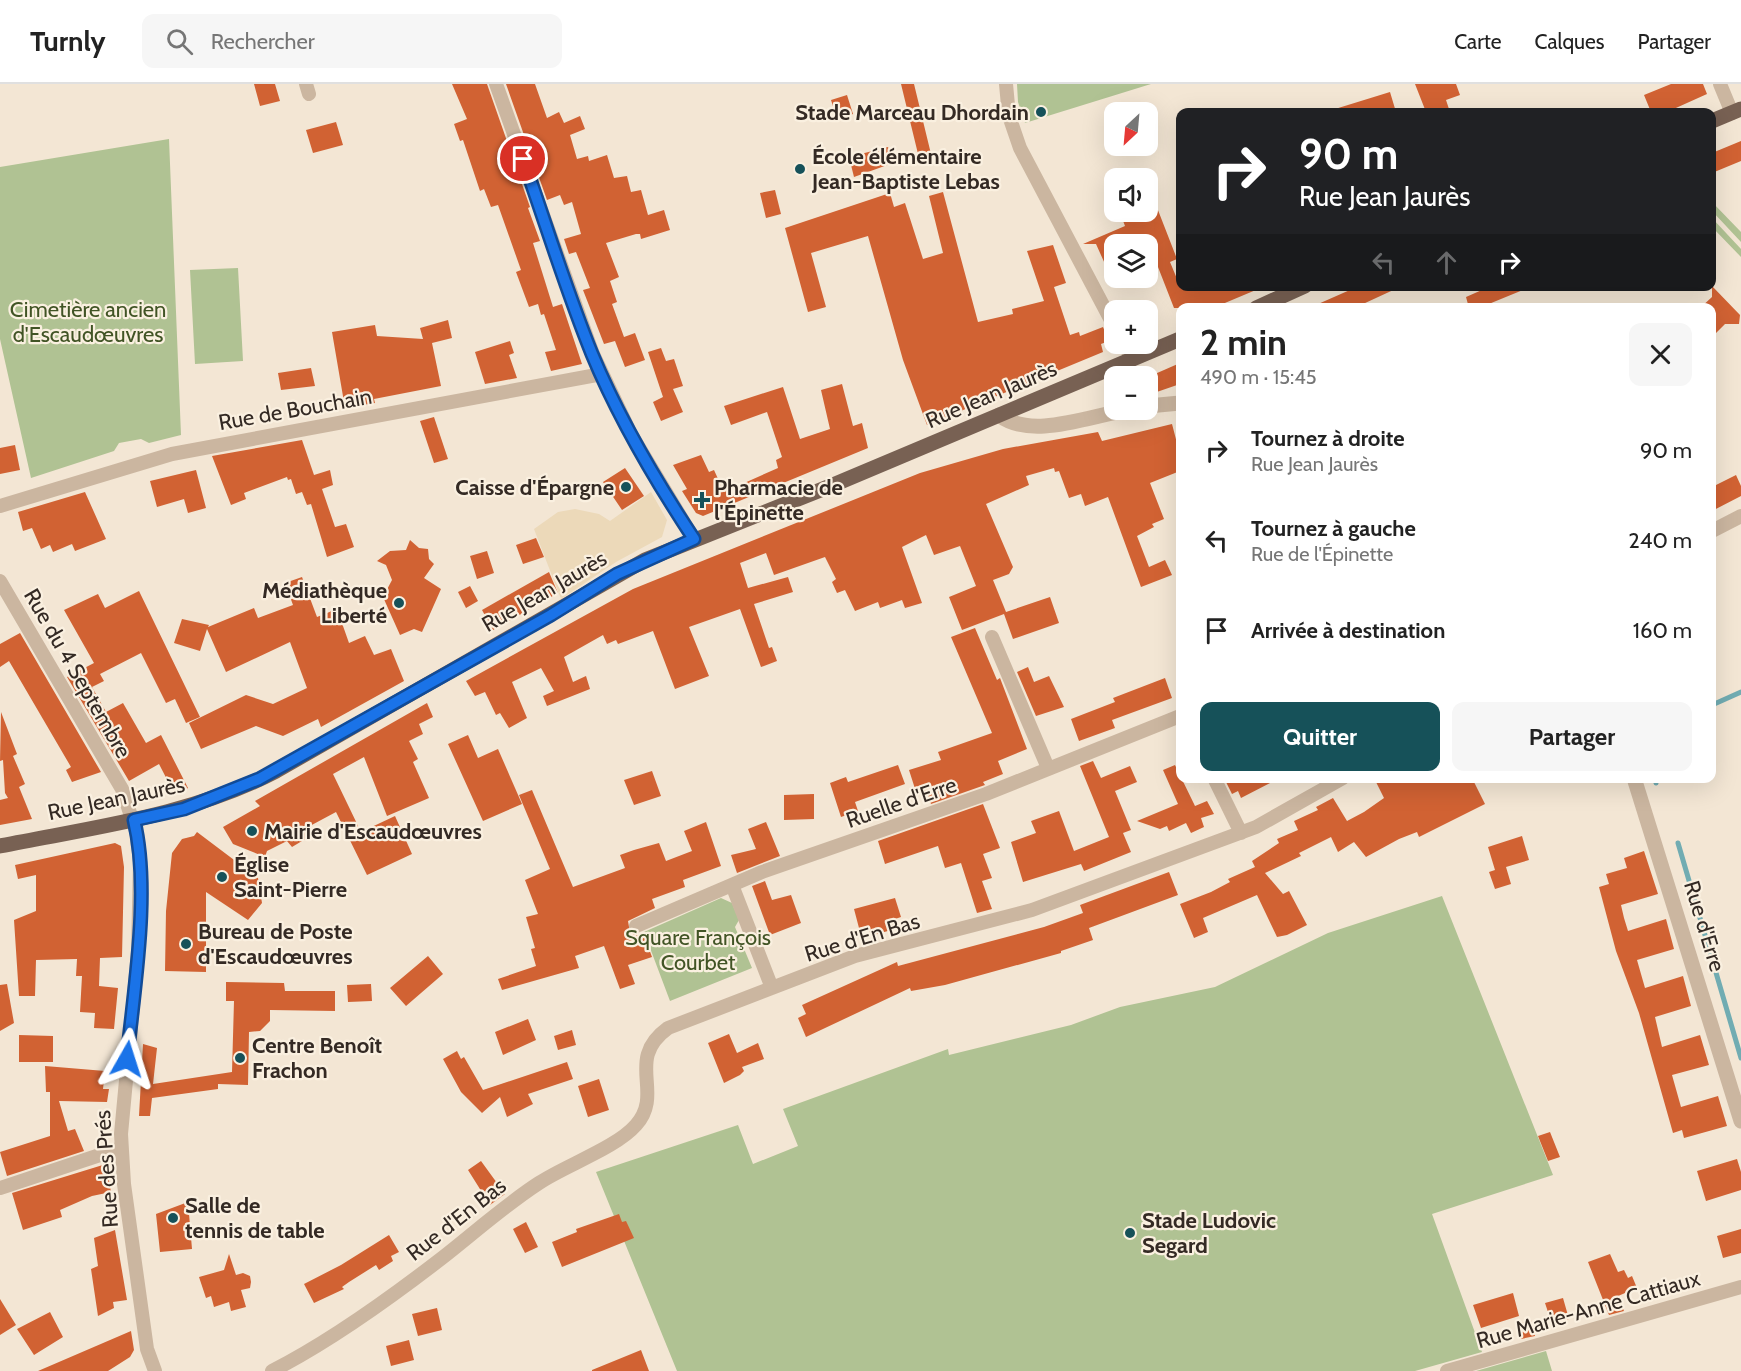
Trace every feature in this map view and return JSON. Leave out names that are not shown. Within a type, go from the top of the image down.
[{"type":"main road","points":[[1716,119],[1737,111]]},
{"type":"main road","points":[[1267,303],[1294,291]]},
{"type":"main road","name":"Rue Jean Jaurès","points":[[0,846],[184,809],[259,779],[551,615],[617,574],[694,539],[833,485],[1176,341]]},
{"type":"street","points":[[496,84],[581,325],[602,374],[656,479],[694,539]]},
{"type":"street","points":[[1006,84],[1012,127],[1020,148],[1104,307]]},
{"type":"street","points":[[1720,84],[1737,111]]},
{"type":"street","points":[[1130,354],[1132,358]]},
{"type":"street","name":"Rue de Bouchain","points":[[0,506],[172,454],[602,374]]},
{"type":"street","points":[[1158,405],[1176,403]]},
{"type":"street","points":[[999,415],[1013,424],[1031,428],[1104,414]]},
{"type":"street","points":[[1716,529],[1741,516]]},
{"type":"street","name":"Rue du 4 Septembre","points":[[0,582],[122,789],[134,820]]},
{"type":"street","points":[[992,637],[1048,768]]},
{"type":"street","name":"Ruelle d'Erre","points":[[636,926],[732,885],[986,794],[1176,718]]},
{"type":"street","points":[[1216,783],[1241,833]]},
{"type":"street","name":"Rue d'En Bas","points":[[272,1371],[408,1283],[539,1183],[619,1138],[635,1126],[647,1104],[647,1054],[662,1032],[679,1023],[855,956],[1020,915],[1241,833],[1279,815],[1334,783]]},
{"type":"street","name":"Rue d'Erre","points":[[1636,783],[1741,1121]]},
{"type":"street","name":"Rue des Prés","points":[[134,820],[140,852],[139,920],[122,1107],[121,1148],[151,1370]]},
{"type":"street","points":[[732,885],[772,988]]},
{"type":"street","points":[[0,1188],[121,1148]]},
{"type":"street","name":"Rue Marie-Anne Cattiaux","points":[[1447,1371],[1741,1287]]},
{"type":"green space","name":"Stade Marceau Dhordain","points":[[1017,84],[1151,84],[1025,123],[1018,102]]},
{"type":"green space","name":"Cimetière ancien d'Escaudœuvres","points":[[169,139],[181,435],[149,443],[141,439],[119,443],[114,451],[31,478],[0,339],[0,167]]},
{"type":"green space","points":[[1716,206],[1741,232],[1741,242],[1716,215]]},
{"type":"green space","points":[[1716,222],[1741,249],[1741,257],[1716,231]]},
{"type":"green space","points":[[238,268],[243,361],[195,364],[190,270]]},
{"type":"green space","points":[[1442,896],[1553,1175],[1432,1214],[1482,1352],[1415,1371],[677,1371],[596,1172],[738,1125],[753,1164],[798,1146],[783,1109],[948,1049],[949,1055],[1071,1025],[1120,1007],[1215,987],[1328,933]]},
{"type":"green space","name":"Square François Courbet","points":[[721,898],[732,903],[739,920],[735,927],[752,968],[670,1001],[644,932]]},
{"type":"green space","points":[[1546,1351],[1552,1371],[1476,1371]]},
{"type":"shaded area","points":[[651,492],[667,520],[662,537],[616,562],[561,599],[534,529],[558,512],[575,509],[599,514],[610,521]]},
{"type":"building","points":[[254,84],[275,84],[280,101],[260,106]]},
{"type":"building","points":[[452,84],[487,84],[530,207],[528,208],[540,241],[533,243],[553,307],[562,304],[582,364],[551,371],[545,352],[556,350],[544,314],[541,315],[538,304],[529,307],[516,272],[521,270],[498,205],[491,207],[484,189],[480,191],[463,140],[460,141],[454,124],[467,119]]},
{"type":"building","points":[[506,84],[535,84],[547,118],[559,112],[564,123],[580,116],[585,129],[570,135],[577,159],[588,156],[589,161],[607,155],[614,178],[627,176],[631,192],[641,190],[648,215],[664,210],[670,230],[641,239],[640,234],[636,234],[606,243],[619,277],[610,281],[617,302],[612,304],[624,337],[635,333],[645,360],[625,367],[615,341],[604,344],[583,290],[590,288],[576,252],[569,254],[564,239],[581,234],[572,202],[564,205],[560,195],[547,200]]},
{"type":"building","points":[[901,84],[914,84],[931,154],[919,158]]},
{"type":"building","points":[[1415,84],[1456,84],[1460,95],[1446,100],[1449,108],[1424,108]]},
{"type":"building","points":[[1671,84],[1703,84],[1707,94],[1676,108],[1649,108],[1644,95]]},
{"type":"building","points":[[1390,92],[1395,108],[1338,108]]},
{"type":"building","points":[[847,95],[853,114],[837,119],[831,100]]},
{"type":"building","points":[[336,122],[343,145],[313,153],[306,130]]},
{"type":"building","points":[[1741,141],[1741,161],[1716,171],[1716,151]]},
{"type":"building","points":[[888,147],[893,163],[854,177],[849,157]]},
{"type":"building","points":[[775,190],[781,214],[766,218],[760,193]]},
{"type":"building","points":[[943,192],[978,322],[1013,314],[1012,309],[1044,301],[1027,251],[1053,245],[1066,283],[1054,287],[1070,335],[1079,332],[1080,336],[1103,327],[1104,343],[1101,344],[1103,352],[927,425],[903,360],[868,236],[811,253],[826,307],[808,312],[785,228],[890,193],[894,207],[905,203],[923,259],[943,253],[929,196]]},
{"type":"building","points":[[1158,210],[1176,256],[1176,259],[1170,262],[1176,276],[1176,291],[1253,291],[1225,303],[1176,303],[1176,308],[1174,308],[1158,267],[1158,234],[1106,234],[1125,226],[1124,222],[1158,222]]},
{"type":"building","points":[[1104,235],[1104,262],[1096,244],[1083,244]]},
{"type":"building","points":[[1716,290],[1740,315],[1739,324],[1725,324],[1716,333],[1716,303],[1705,303],[1712,297],[1712,291]]},
{"type":"building","points":[[1348,291],[1391,291],[1365,303],[1320,303]]},
{"type":"building","points":[[1480,291],[1520,291],[1491,303],[1468,303],[1466,297]]},
{"type":"building","points":[[448,320],[452,338],[432,343],[441,386],[374,399],[375,403],[345,408],[332,332],[375,325],[377,336],[423,339],[420,328]]},
{"type":"building","points":[[510,341],[514,353],[509,355],[517,378],[485,384],[475,352]]},
{"type":"building","points":[[661,348],[666,361],[674,359],[683,386],[673,389],[683,412],[661,421],[653,402],[663,397],[648,352]]},
{"type":"building","points":[[1176,365],[1176,385],[1158,392],[1158,373]]},
{"type":"building","points":[[311,368],[315,386],[281,390],[278,373]]},
{"type":"building","points":[[842,384],[853,426],[862,423],[868,448],[703,516],[696,513],[682,491],[687,489],[673,465],[701,455],[709,472],[714,470],[724,492],[778,468],[776,460],[782,457],[767,412],[731,425],[724,406],[783,387],[800,439],[830,429],[821,390]]},
{"type":"building","points":[[434,417],[448,459],[434,463],[420,421]]},
{"type":"building","points":[[1172,424],[1176,439],[1176,473],[1150,483],[1164,519],[1152,524],[1154,527],[1137,536],[1149,567],[1165,560],[1172,575],[1141,587],[1108,497],[1085,506],[1081,494],[1069,498],[1059,471],[1055,472],[1054,468],[1026,476],[1029,485],[986,504],[1013,567],[1009,574],[993,580],[1006,612],[1050,597],[1059,623],[1013,639],[1004,614],[962,630],[949,597],[976,586],[960,546],[934,555],[926,535],[902,547],[922,603],[905,608],[902,600],[880,608],[878,602],[855,611],[845,590],[837,593],[832,582],[836,579],[825,557],[774,575],[766,553],[740,563],[748,588],[788,577],[793,592],[754,604],[769,648],[772,647],[777,661],[761,667],[740,609],[689,627],[709,676],[675,689],[653,631],[618,644],[616,640],[607,644],[603,635],[564,657],[573,682],[586,676],[590,689],[547,706],[543,696],[554,691],[541,668],[512,682],[527,718],[509,728],[500,713],[496,715],[485,692],[475,696],[466,681],[633,589],[920,473],[1003,449],[1098,432],[1102,441]]},
{"type":"building","points":[[302,440],[314,475],[330,470],[333,485],[322,489],[335,527],[346,524],[354,547],[327,557],[311,504],[307,505],[302,492],[296,494],[291,479],[288,480],[287,477],[244,493],[246,499],[231,505],[212,456]]},
{"type":"building","points":[[15,445],[20,470],[0,474],[0,448]]},
{"type":"building","points":[[625,468],[644,496],[622,510],[603,482]]},
{"type":"building","points":[[196,470],[206,508],[188,513],[184,499],[157,507],[150,481]]},
{"type":"building","points":[[1736,475],[1741,486],[1741,496],[1716,509],[1716,485]]},
{"type":"building","points":[[85,492],[106,539],[75,551],[72,544],[53,552],[50,545],[41,549],[32,528],[23,531],[18,512]]},
{"type":"building","points":[[536,538],[544,557],[523,564],[516,545]]},
{"type":"building","points":[[410,540],[419,548],[428,549],[429,559],[434,564],[424,578],[441,589],[422,632],[414,629],[400,635],[383,597],[392,580],[386,565],[377,561],[390,551],[406,550]]},
{"type":"building","points":[[487,551],[494,573],[477,579],[470,556]]},
{"type":"building","points":[[549,572],[558,593],[493,630],[482,610]]},
{"type":"building","points":[[302,577],[317,617],[337,609],[349,643],[365,636],[374,655],[391,649],[404,681],[321,727],[318,719],[283,736],[256,726],[201,749],[189,723],[246,695],[273,704],[307,688],[290,642],[226,672],[207,629],[200,651],[174,643],[182,619],[209,625],[208,627],[254,608],[258,618],[293,605],[285,583]]},
{"type":"building","points":[[470,586],[478,601],[466,608],[458,592]]},
{"type":"building","points":[[139,591],[200,717],[186,723],[175,699],[166,703],[141,653],[100,674],[104,681],[92,687],[106,712],[123,703],[146,743],[161,735],[188,788],[175,795],[159,764],[129,781],[67,677],[94,663],[64,610],[98,594],[105,608]]},
{"type":"building","points":[[975,628],[997,680],[1000,678],[1027,749],[998,761],[1003,774],[983,782],[985,785],[931,804],[927,792],[917,795],[909,770],[941,760],[938,752],[992,733],[951,637]]},
{"type":"building","points":[[20,633],[101,772],[72,782],[66,770],[71,767],[9,661],[0,667],[0,644]]},
{"type":"building","points":[[1028,667],[1034,682],[1049,676],[1064,707],[1036,716],[1017,672]]},
{"type":"building","points":[[1165,678],[1172,698],[1112,720],[1115,728],[1079,741],[1071,719],[1115,702],[1113,698]]},
{"type":"building","points":[[427,703],[433,717],[419,724],[423,734],[409,741],[418,759],[413,762],[429,798],[387,816],[364,757],[333,774],[361,832],[395,816],[412,854],[367,875],[336,812],[308,827],[312,835],[292,847],[287,841],[267,851],[265,857],[233,844],[223,827],[260,806],[255,801]]},
{"type":"building","points":[[1,712],[17,754],[13,756],[25,784],[19,787],[32,819],[0,825],[0,800],[8,798],[5,793],[3,760],[0,761]]},
{"type":"building","points":[[468,735],[478,758],[498,749],[522,804],[483,821],[448,744]]},
{"type":"building","points":[[1093,761],[1101,778],[1130,766],[1137,782],[1115,791],[1131,830],[1123,833],[1131,852],[1084,871],[1081,864],[1023,882],[1011,842],[1036,833],[1031,821],[1059,811],[1074,851],[1109,837],[1080,766]]},
{"type":"building","points":[[898,765],[905,784],[855,802],[858,811],[841,817],[830,783],[846,777],[848,782]]},
{"type":"building","points":[[1175,765],[1176,783],[1184,783],[1195,806],[1207,801],[1214,814],[1201,818],[1204,827],[1191,833],[1186,823],[1169,831],[1167,826],[1160,829],[1137,821],[1178,804],[1163,770]]},
{"type":"building","points":[[652,771],[661,796],[634,805],[624,780]]},
{"type":"building","points":[[1226,783],[1270,783],[1241,798],[1238,791],[1232,794]]},
{"type":"building","points":[[1376,783],[1474,783],[1485,804],[1419,837],[1417,832],[1366,857],[1354,842],[1338,852],[1331,837],[1299,853],[1301,856],[1265,873],[1283,894],[1289,891],[1307,925],[1287,935],[1277,937],[1257,895],[1203,918],[1208,932],[1194,938],[1180,904],[1211,892],[1230,882],[1228,879],[1255,867],[1252,861],[1279,843],[1277,839],[1298,830],[1294,821],[1318,810],[1316,807],[1333,798],[1347,821],[1384,798]]},
{"type":"building","points":[[532,790],[573,887],[625,868],[620,855],[634,850],[659,843],[666,861],[692,851],[684,831],[706,822],[721,866],[683,880],[685,887],[652,899],[655,908],[628,921],[630,933],[636,935],[643,933],[652,957],[628,965],[635,984],[620,989],[604,946],[575,956],[579,968],[502,990],[498,979],[536,966],[531,949],[535,948],[526,917],[538,914],[525,880],[550,869],[519,795]]},
{"type":"building","points":[[814,794],[814,819],[784,820],[784,795]]},
{"type":"building","points":[[983,804],[1000,848],[983,854],[992,878],[982,881],[992,909],[977,913],[961,863],[945,868],[938,846],[885,864],[878,841]]},
{"type":"building","points":[[766,822],[780,856],[737,873],[731,855],[756,849],[748,829]]},
{"type":"building","points":[[197,832],[258,878],[262,903],[248,920],[206,892],[206,972],[165,971],[166,911],[172,853],[182,839],[194,836]]},
{"type":"building","points":[[1522,836],[1529,860],[1506,867],[1511,884],[1495,889],[1489,872],[1495,870],[1488,847]]},
{"type":"building","points":[[115,843],[121,846],[124,867],[122,957],[100,958],[99,986],[118,988],[114,1029],[94,1028],[95,1013],[80,1012],[82,976],[76,976],[77,959],[36,960],[35,996],[19,996],[14,920],[36,911],[36,875],[18,879],[15,865]]},
{"type":"building","points":[[1644,851],[1658,894],[1621,905],[1624,918],[1628,931],[1666,919],[1674,949],[1637,960],[1645,988],[1683,976],[1691,1006],[1655,1017],[1662,1047],[1700,1035],[1709,1065],[1672,1075],[1681,1107],[1718,1096],[1727,1126],[1684,1138],[1682,1130],[1673,1133],[1639,1013],[1616,951],[1599,887],[1609,884],[1606,874],[1627,868],[1624,858]]},
{"type":"building","points":[[1169,872],[1178,895],[1089,928],[1093,940],[1061,951],[1061,953],[945,985],[911,991],[910,988],[806,1037],[798,1018],[806,1014],[802,1005],[897,962],[898,966],[1044,927],[1083,913],[1080,905]]},
{"type":"building","points":[[765,881],[772,900],[791,895],[801,923],[770,935],[752,886]]},
{"type":"building","points":[[895,898],[901,917],[892,920],[895,929],[870,936],[868,926],[859,928],[854,909]]},
{"type":"building","points":[[428,956],[443,974],[406,1006],[390,988]]},
{"type":"building","name":"Centre Benoît Frachon","points":[[226,982],[284,983],[285,991],[335,991],[335,1011],[270,1010],[270,1021],[260,1031],[249,1032],[248,1085],[218,1084],[218,1089],[152,1098],[150,1116],[139,1116],[143,1044],[157,1048],[153,1084],[232,1072],[234,1001],[226,1001]]},
{"type":"building","points":[[7,984],[14,1023],[0,1031],[0,985]]},
{"type":"building","points":[[371,984],[372,1001],[348,1002],[347,985]]},
{"type":"building","points":[[528,1019],[536,1040],[503,1055],[495,1032]]},
{"type":"building","points":[[572,1030],[576,1045],[558,1050],[554,1036]]},
{"type":"building","points":[[729,1034],[737,1053],[758,1043],[764,1059],[742,1067],[744,1071],[740,1075],[724,1083],[708,1043]]},
{"type":"building","points":[[19,1035],[53,1036],[53,1062],[19,1062]]},
{"type":"building","points":[[457,1051],[461,1059],[464,1057],[483,1090],[567,1062],[573,1079],[528,1094],[533,1104],[507,1117],[500,1097],[482,1113],[461,1092],[443,1059]]},
{"type":"building","points":[[45,1066],[105,1071],[103,1089],[109,1089],[107,1102],[59,1101],[68,1131],[75,1129],[84,1151],[7,1176],[0,1152],[50,1136],[50,1092],[46,1092]]},
{"type":"building","points":[[599,1079],[609,1110],[588,1117],[578,1086]]},
{"type":"building","points":[[1550,1132],[1560,1157],[1548,1161],[1538,1136]]},
{"type":"building","points":[[1737,1159],[1741,1172],[1741,1190],[1706,1201],[1697,1171]]},
{"type":"building","points":[[481,1161],[505,1194],[490,1205],[468,1170]]},
{"type":"building","points":[[106,1164],[111,1192],[92,1196],[60,1210],[62,1217],[23,1230],[12,1193]]},
{"type":"building","name":"Salle de tennis de table","points":[[188,1202],[192,1249],[160,1252],[156,1214]]},
{"type":"building","points":[[619,1214],[622,1222],[626,1221],[634,1238],[562,1267],[552,1242],[577,1232],[576,1229]]},
{"type":"building","points":[[526,1222],[538,1247],[525,1253],[513,1229]]},
{"type":"building","points":[[1741,1229],[1741,1253],[1723,1258],[1717,1236]]},
{"type":"building","points":[[115,1230],[127,1300],[113,1302],[114,1308],[98,1316],[91,1269],[98,1266],[94,1238]]},
{"type":"building","points":[[389,1235],[399,1252],[391,1256],[393,1261],[379,1270],[376,1265],[342,1287],[344,1289],[314,1303],[304,1284],[341,1265]]},
{"type":"building","points":[[229,1254],[236,1275],[243,1273],[250,1276],[251,1282],[250,1288],[241,1290],[246,1307],[231,1311],[229,1302],[214,1307],[211,1296],[206,1298],[199,1277],[224,1270]]},
{"type":"building","points":[[1610,1254],[1618,1272],[1624,1270],[1628,1278],[1632,1276],[1637,1288],[1618,1296],[1624,1311],[1609,1315],[1588,1262]]},
{"type":"building","points":[[1513,1293],[1519,1316],[1481,1328],[1473,1305]]},
{"type":"building","points":[[1563,1298],[1569,1319],[1552,1324],[1545,1303]]},
{"type":"building","points":[[0,1299],[16,1325],[0,1335]]},
{"type":"building","points":[[437,1308],[442,1330],[418,1336],[412,1314]]},
{"type":"building","points":[[50,1312],[63,1337],[34,1355],[17,1329]]},
{"type":"building","points":[[1531,1320],[1535,1336],[1521,1339],[1517,1324]]},
{"type":"building","points":[[131,1331],[134,1350],[130,1357],[108,1371],[38,1371]]},
{"type":"building","points":[[409,1340],[414,1360],[391,1366],[386,1346]]},
{"type":"building","points":[[641,1350],[649,1371],[592,1371],[592,1370]]},
{"type":"waterway","points":[[1716,703],[1741,692]]},
{"type":"waterway","points":[[1678,843],[1741,1058]]},
{"type":"place","name":"Stade Marceau Dhordain","points":[[1041,112]]},
{"type":"place","name":"École élémentaire Jean-Baptiste Lebas","points":[[800,169]]},
{"type":"place","name":"Caisse d'Épargne","points":[[626,487]]},
{"type":"place","name":"Pharmacie de l'Épinette","points":[[702,500]]},
{"type":"place","name":"Médiathèque Liberté","points":[[399,603]]},
{"type":"place","name":"Mairie d'Escaudœuvres","points":[[252,831]]},
{"type":"place","name":"Église Saint-Pierre","points":[[222,877]]},
{"type":"place","name":"Bureau de Poste d'Escaudœuvres","points":[[186,944]]},
{"type":"place","name":"Centre Benoît Frachon","points":[[240,1058]]},
{"type":"place","name":"Salle de tennis de table","points":[[173,1218]]},
{"type":"place","name":"Stade Ludovic Segard","points":[[1130,1233]]},
{"type":"route","points":[[127,1059],[139,920],[140,852],[134,820],[184,809],[228,793],[276,771],[466,661],[551,615],[617,574],[694,539],[662,490],[631,434],[592,354],[523,159]]}]
